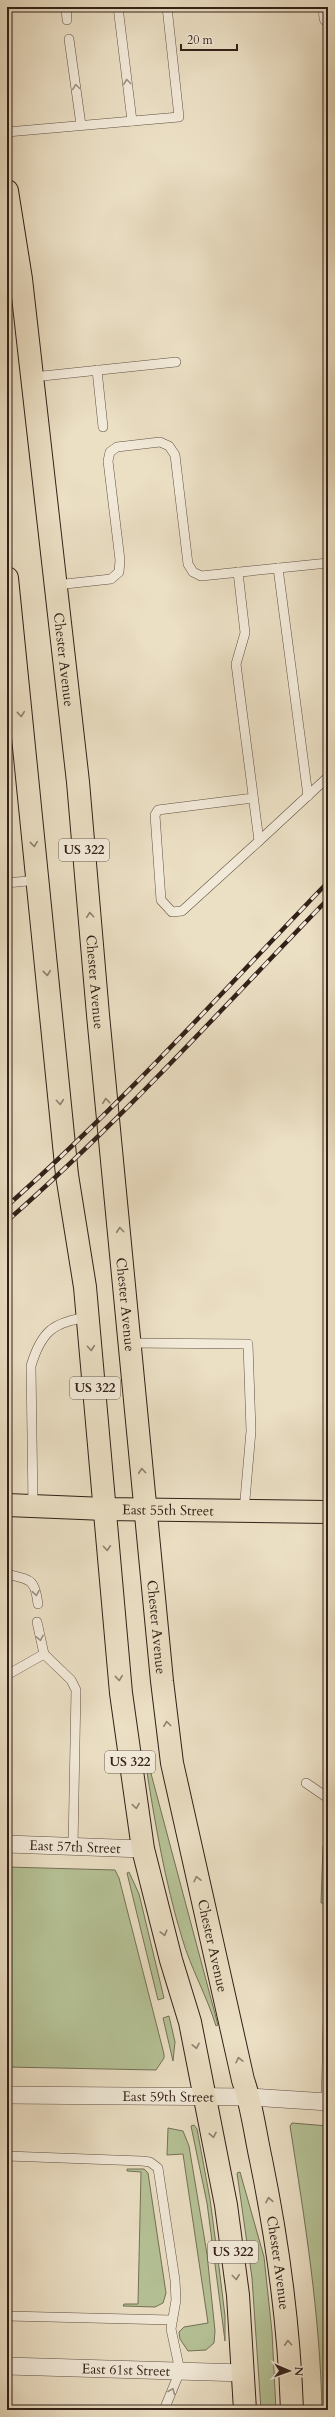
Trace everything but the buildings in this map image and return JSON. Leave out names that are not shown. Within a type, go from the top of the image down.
[{"type":"main road","name":"Chester Avenue","points":[[7,191],[21,279],[33,377],[78,782],[98,1015],[172,1763],[243,2080],[250,2098],[270,2201],[284,2298],[292,2410]]},
{"type":"main road","name":"US 322","points":[[7,587],[67,1175],[83,1267],[121,1693],[143,1850],[171,1960],[190,2022],[232,2246],[244,2373],[245,2410]]},
{"type":"main road","name":"East 55th Street","points":[[7,1505],[146,1510],[328,1512]]},
{"type":"street","points":[[327,7],[328,18]]},
{"type":"street","name":"East 57th Street","points":[[7,1844],[143,1850]]},
{"type":"street","name":"East 59th Street","points":[[7,2095],[205,2097],[327,2102]]},
{"type":"street","name":"East 61st Street","points":[[7,2366],[244,2373]]},
{"type":"lane","points":[[66,7],[67,20]]},
{"type":"lane","points":[[118,7],[132,121]]},
{"type":"lane","points":[[7,132],[179,117],[167,7]]},
{"type":"lane","points":[[69,39],[81,125]]},
{"type":"lane","points":[[33,377],[176,362]]},
{"type":"lane","points":[[97,370],[103,427]]},
{"type":"lane","points":[[56,585],[111,578],[119,572],[120,560],[108,461],[110,452],[117,447],[160,442],[169,446],[175,455],[188,564],[193,572],[201,576],[328,563]]},
{"type":"lane","points":[[278,568],[308,796]]},
{"type":"lane","points":[[238,572],[245,633],[236,664],[259,841]]},
{"type":"lane","points":[[253,798],[158,810],[154,815],[161,900],[172,912],[182,911],[328,777]]},
{"type":"lane","points":[[7,883],[38,880]]},
{"type":"lane","points":[[33,1506],[31,1366],[36,1349],[48,1331],[69,1320],[88,1317]]},
{"type":"lane","points":[[130,1343],[248,1344],[251,1431],[244,1511]]},
{"type":"lane","points":[[7,1574],[29,1580],[36,1588],[38,1604]]},
{"type":"lane","points":[[37,1622],[44,1654],[71,1680],[76,1690],[73,1847]]},
{"type":"lane","points":[[7,1675],[44,1654]]},
{"type":"lane","points":[[306,1783],[328,1798]]},
{"type":"lane","points":[[327,2102],[328,2020]]},
{"type":"lane","points":[[7,2156],[142,2161],[150,2162],[158,2168],[175,2280],[176,2300],[171,2329],[180,2371],[164,2410]]},
{"type":"lane","points":[[7,2316],[172,2320]]},
{"type":"green space","points":[[146,1766],[149,1766],[218,2025],[216,2026],[194,1972],[170,1896]]},
{"type":"green space","points":[[323,1846],[328,1846],[328,1903],[321,1903]]},
{"type":"green space","points":[[7,1867],[115,1870],[119,1878],[164,2054],[164,2058],[156,2070],[7,2067]]},
{"type":"green space","points":[[129,1872],[139,1894],[164,1998],[158,2000],[127,1873]]},
{"type":"green space","points":[[169,2016],[175,2042],[173,2061],[163,2018]]},
{"type":"green space","points":[[292,2123],[328,2126],[328,2410],[322,2410],[321,2374],[315,2303],[290,2126]]},
{"type":"green space","points":[[194,2125],[197,2129],[210,2199],[225,2316],[225,2341],[207,2203],[191,2126]]},
{"type":"green space","points":[[168,2128],[183,2131],[189,2146],[207,2254],[215,2331],[214,2343],[206,2350],[188,2351],[180,2339],[179,2332],[184,2327],[208,2323],[183,2154],[167,2155]]},
{"type":"green space","points":[[127,2169],[144,2169],[148,2173],[166,2293],[163,2303],[155,2307],[123,2306],[124,2304],[138,2304],[141,2172],[127,2171]]},
{"type":"green space","points":[[240,2172],[264,2257],[272,2332],[276,2410],[261,2410],[252,2278],[237,2173]]},
{"type":"railway","points":[[7,1206],[49,1168],[131,1088],[328,882]]},
{"type":"railway","points":[[7,1221],[131,1104],[328,899]]}]
